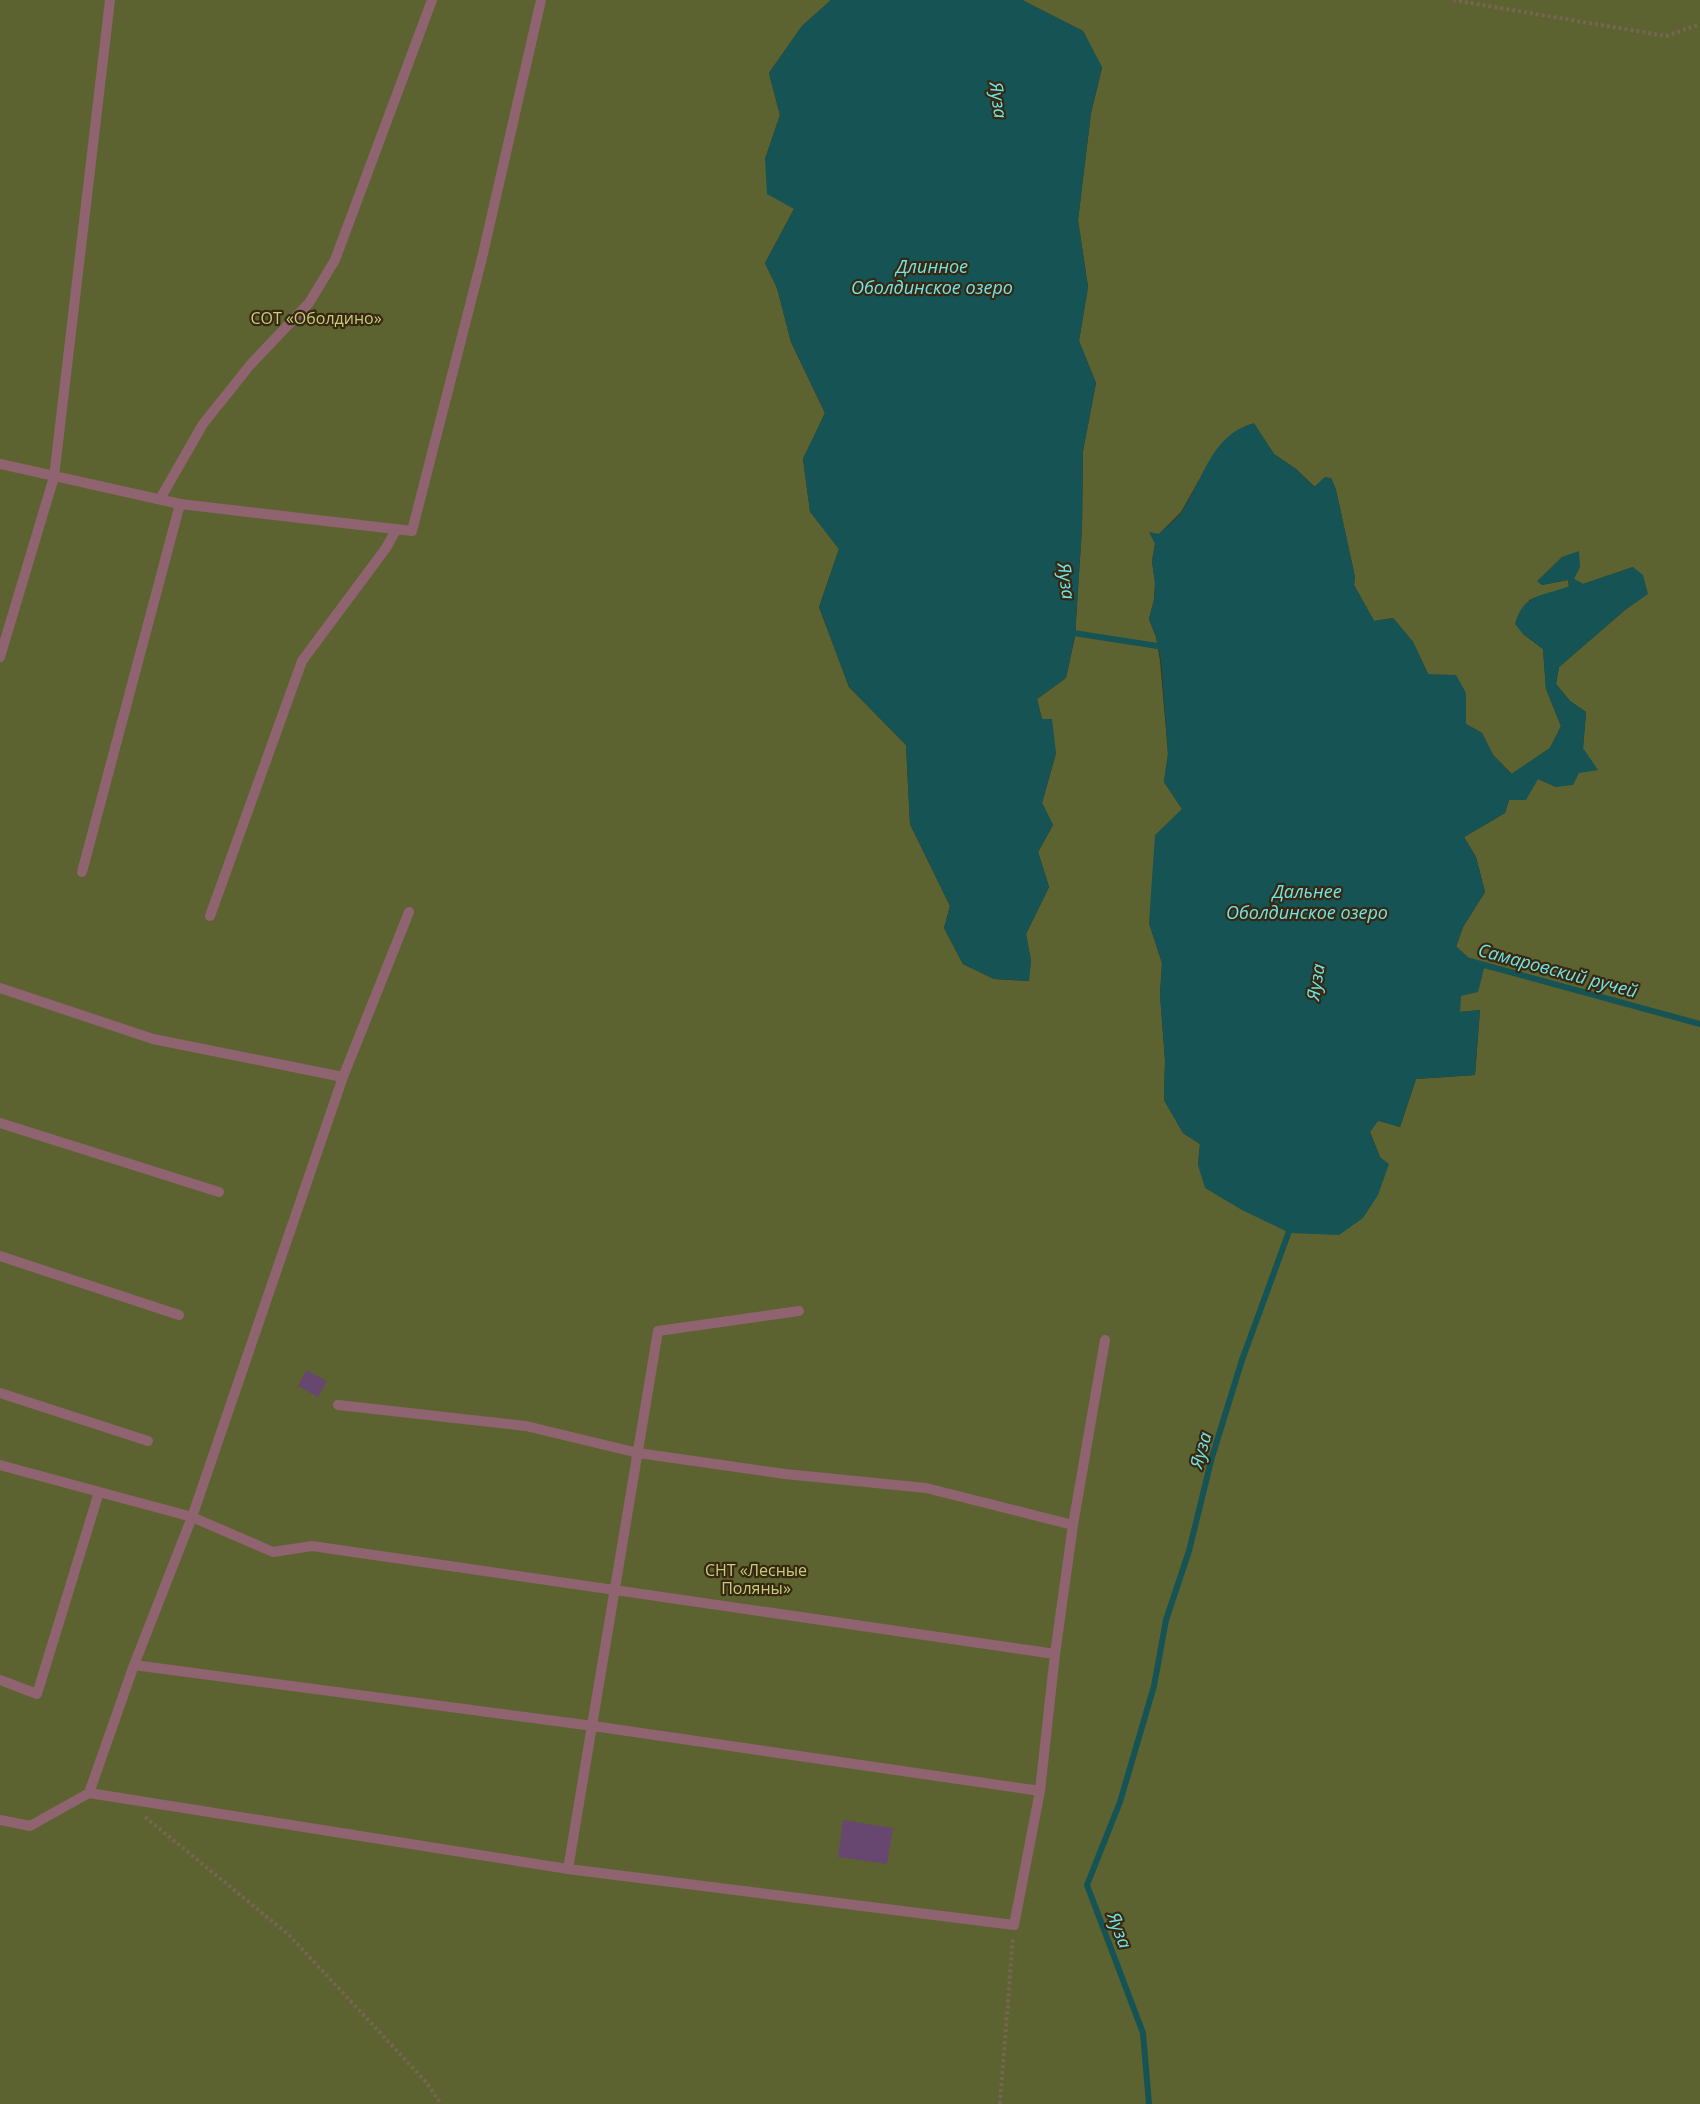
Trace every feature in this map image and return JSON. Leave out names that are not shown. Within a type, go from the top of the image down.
[{"type":"lane","points":[[0,657],[54,477],[110,0]]},
{"type":"lane","points":[[160,499],[203,424],[251,364],[309,303],[336,260],[432,0]]},
{"type":"lane","points":[[0,464],[180,504],[412,531],[482,258],[541,0]]},
{"type":"lane","points":[[82,872],[180,504]]},
{"type":"lane","points":[[210,916],[302,661],[386,548],[396,530]]},
{"type":"lane","points":[[89,1793],[134,1665],[192,1517],[342,1077],[409,912]]},
{"type":"lane","points":[[0,988],[153,1039],[342,1077]]},
{"type":"lane","points":[[0,1123],[219,1192]]},
{"type":"lane","points":[[0,1256],[179,1315]]},
{"type":"lane","points":[[568,1869],[658,1331],[799,1311]]},
{"type":"lane","points":[[0,1820],[30,1826],[89,1793],[568,1869],[1014,1925],[1040,1791],[1055,1653],[1073,1525],[1105,1340]]},
{"type":"lane","points":[[0,1393],[148,1441]]},
{"type":"lane","points":[[338,1405],[526,1426],[638,1453],[785,1474],[926,1488],[1073,1525]]},
{"type":"lane","points":[[0,1465],[192,1517],[273,1552],[312,1546],[1055,1653]]},
{"type":"lane","points":[[0,1680],[38,1694],[99,1492]]},
{"type":"lane","points":[[134,1665],[592,1726],[1040,1791]]},
{"type":"path","points":[[1453,0],[1666,36],[1700,24]]},
{"type":"path","points":[[122,1798],[289,1935],[426,2082],[441,2104]]},
{"type":"path","points":[[1000,2104],[1014,1925]]},
{"type":"green space","points":[[0,0],[831,0],[802,26],[769,73],[780,115],[765,159],[794,209],[765,263],[777,288],[791,342],[825,413],[803,459],[810,511],[839,549],[819,607],[849,687],[906,745],[910,824],[950,906],[944,928],[963,964],[994,979],[1028,981],[1031,961],[1026,934],[1049,887],[1038,852],[1053,825],[1042,803],[1056,753],[1042,719],[1037,699],[1066,678],[1075,637],[1082,527],[1083,451],[1096,383],[1079,341],[1088,287],[1078,220],[1091,113],[1102,68],[1083,31],[1022,0],[1700,0],[1700,2104],[0,2104]],"holes":[[[1254,424],[1274,454],[1296,469],[1315,487],[1331,478],[1336,490],[1355,577],[1354,585],[1374,621],[1393,618],[1413,642],[1428,674],[1466,693],[1466,724],[1482,733],[1493,755],[1512,774],[1550,748],[1561,726],[1546,689],[1543,649],[1523,634],[1529,600],[1569,587],[1568,580],[1542,585],[1538,581],[1574,579],[1583,584],[1633,567],[1647,594],[1559,667],[1556,684],[1570,701],[1586,712],[1583,748],[1556,787],[1538,779],[1509,800],[1505,813],[1464,837],[1476,857],[1485,892],[1463,927],[1456,947],[1473,962],[1461,996],[1459,1012],[1480,1010],[1475,1075],[1416,1079],[1400,1127],[1378,1120],[1370,1132],[1380,1157],[1198,1165],[1200,1144],[1183,1133],[1164,1100],[1165,1060],[1160,995],[1162,963],[1149,923],[1182,809],[1164,782],[1168,754],[1160,661],[1156,637],[1149,619],[1154,600],[1155,583],[1152,561],[1159,534],[1181,512],[1199,480]]]},
{"type":"water","name":"Длинное Оболдинское озеро","points":[[831,0],[1022,0],[1083,31],[1102,67],[1091,113],[1078,220],[1088,287],[1079,341],[1096,383],[1083,451],[1082,527],[1075,636],[1066,678],[1037,699],[1042,719],[1052,719],[1056,753],[1042,803],[1053,825],[1038,852],[1049,887],[1026,934],[1031,961],[1029,981],[994,979],[963,964],[944,928],[950,906],[910,824],[906,745],[849,687],[819,607],[839,549],[810,512],[803,459],[825,413],[791,342],[777,288],[765,263],[794,209],[767,194],[765,159],[780,115],[769,73],[802,26]]},
{"type":"water","name":"Дальнее Оболдинское озеро","points":[[1254,423],[1274,454],[1296,469],[1314,487],[1325,477],[1331,478],[1336,490],[1355,577],[1354,585],[1374,621],[1393,618],[1413,642],[1428,674],[1456,675],[1466,693],[1466,724],[1482,733],[1493,755],[1511,774],[1550,748],[1561,726],[1546,689],[1543,649],[1523,634],[1515,624],[1529,601],[1569,586],[1568,580],[1542,585],[1537,581],[1562,557],[1579,551],[1580,567],[1574,579],[1583,584],[1633,567],[1643,575],[1648,594],[1625,610],[1559,667],[1556,684],[1570,701],[1586,712],[1583,748],[1598,770],[1579,773],[1573,785],[1556,787],[1538,779],[1526,800],[1509,800],[1505,813],[1464,837],[1476,857],[1485,892],[1463,927],[1456,946],[1473,962],[1485,965],[1478,992],[1461,996],[1460,1012],[1480,1010],[1475,1075],[1416,1079],[1400,1127],[1378,1121],[1370,1132],[1380,1157],[1389,1164],[1378,1195],[1363,1218],[1339,1235],[1290,1233],[1242,1210],[1205,1188],[1198,1165],[1200,1144],[1183,1133],[1164,1100],[1165,1060],[1160,995],[1162,963],[1149,923],[1155,835],[1182,809],[1164,782],[1168,754],[1161,661],[1149,619],[1154,600],[1155,583],[1152,561],[1155,544],[1149,532],[1159,534],[1177,517],[1218,447],[1239,429]]},
{"type":"building","points":[[306,1370],[327,1381],[318,1397],[298,1386]]},
{"type":"building","points":[[843,1820],[893,1828],[887,1864],[838,1857]]},
{"type":"waterway","name":"Яуза","points":[[1067,632],[1164,647]]},
{"type":"waterway","name":"Самаровский ручей","points":[[1466,960],[1700,1024]]},
{"type":"waterway","name":"Яуза","points":[[1149,2104],[1143,2033],[1087,1885],[1120,1802],[1154,1686],[1166,1620],[1189,1551],[1212,1457],[1242,1360],[1291,1226]]},
{"type":"park label","name":"СОТ «Оболдино»","points":[[316,318]]},
{"type":"park label","name":"СНТ «Лесные Поляны»","points":[[756,1579]]}]
